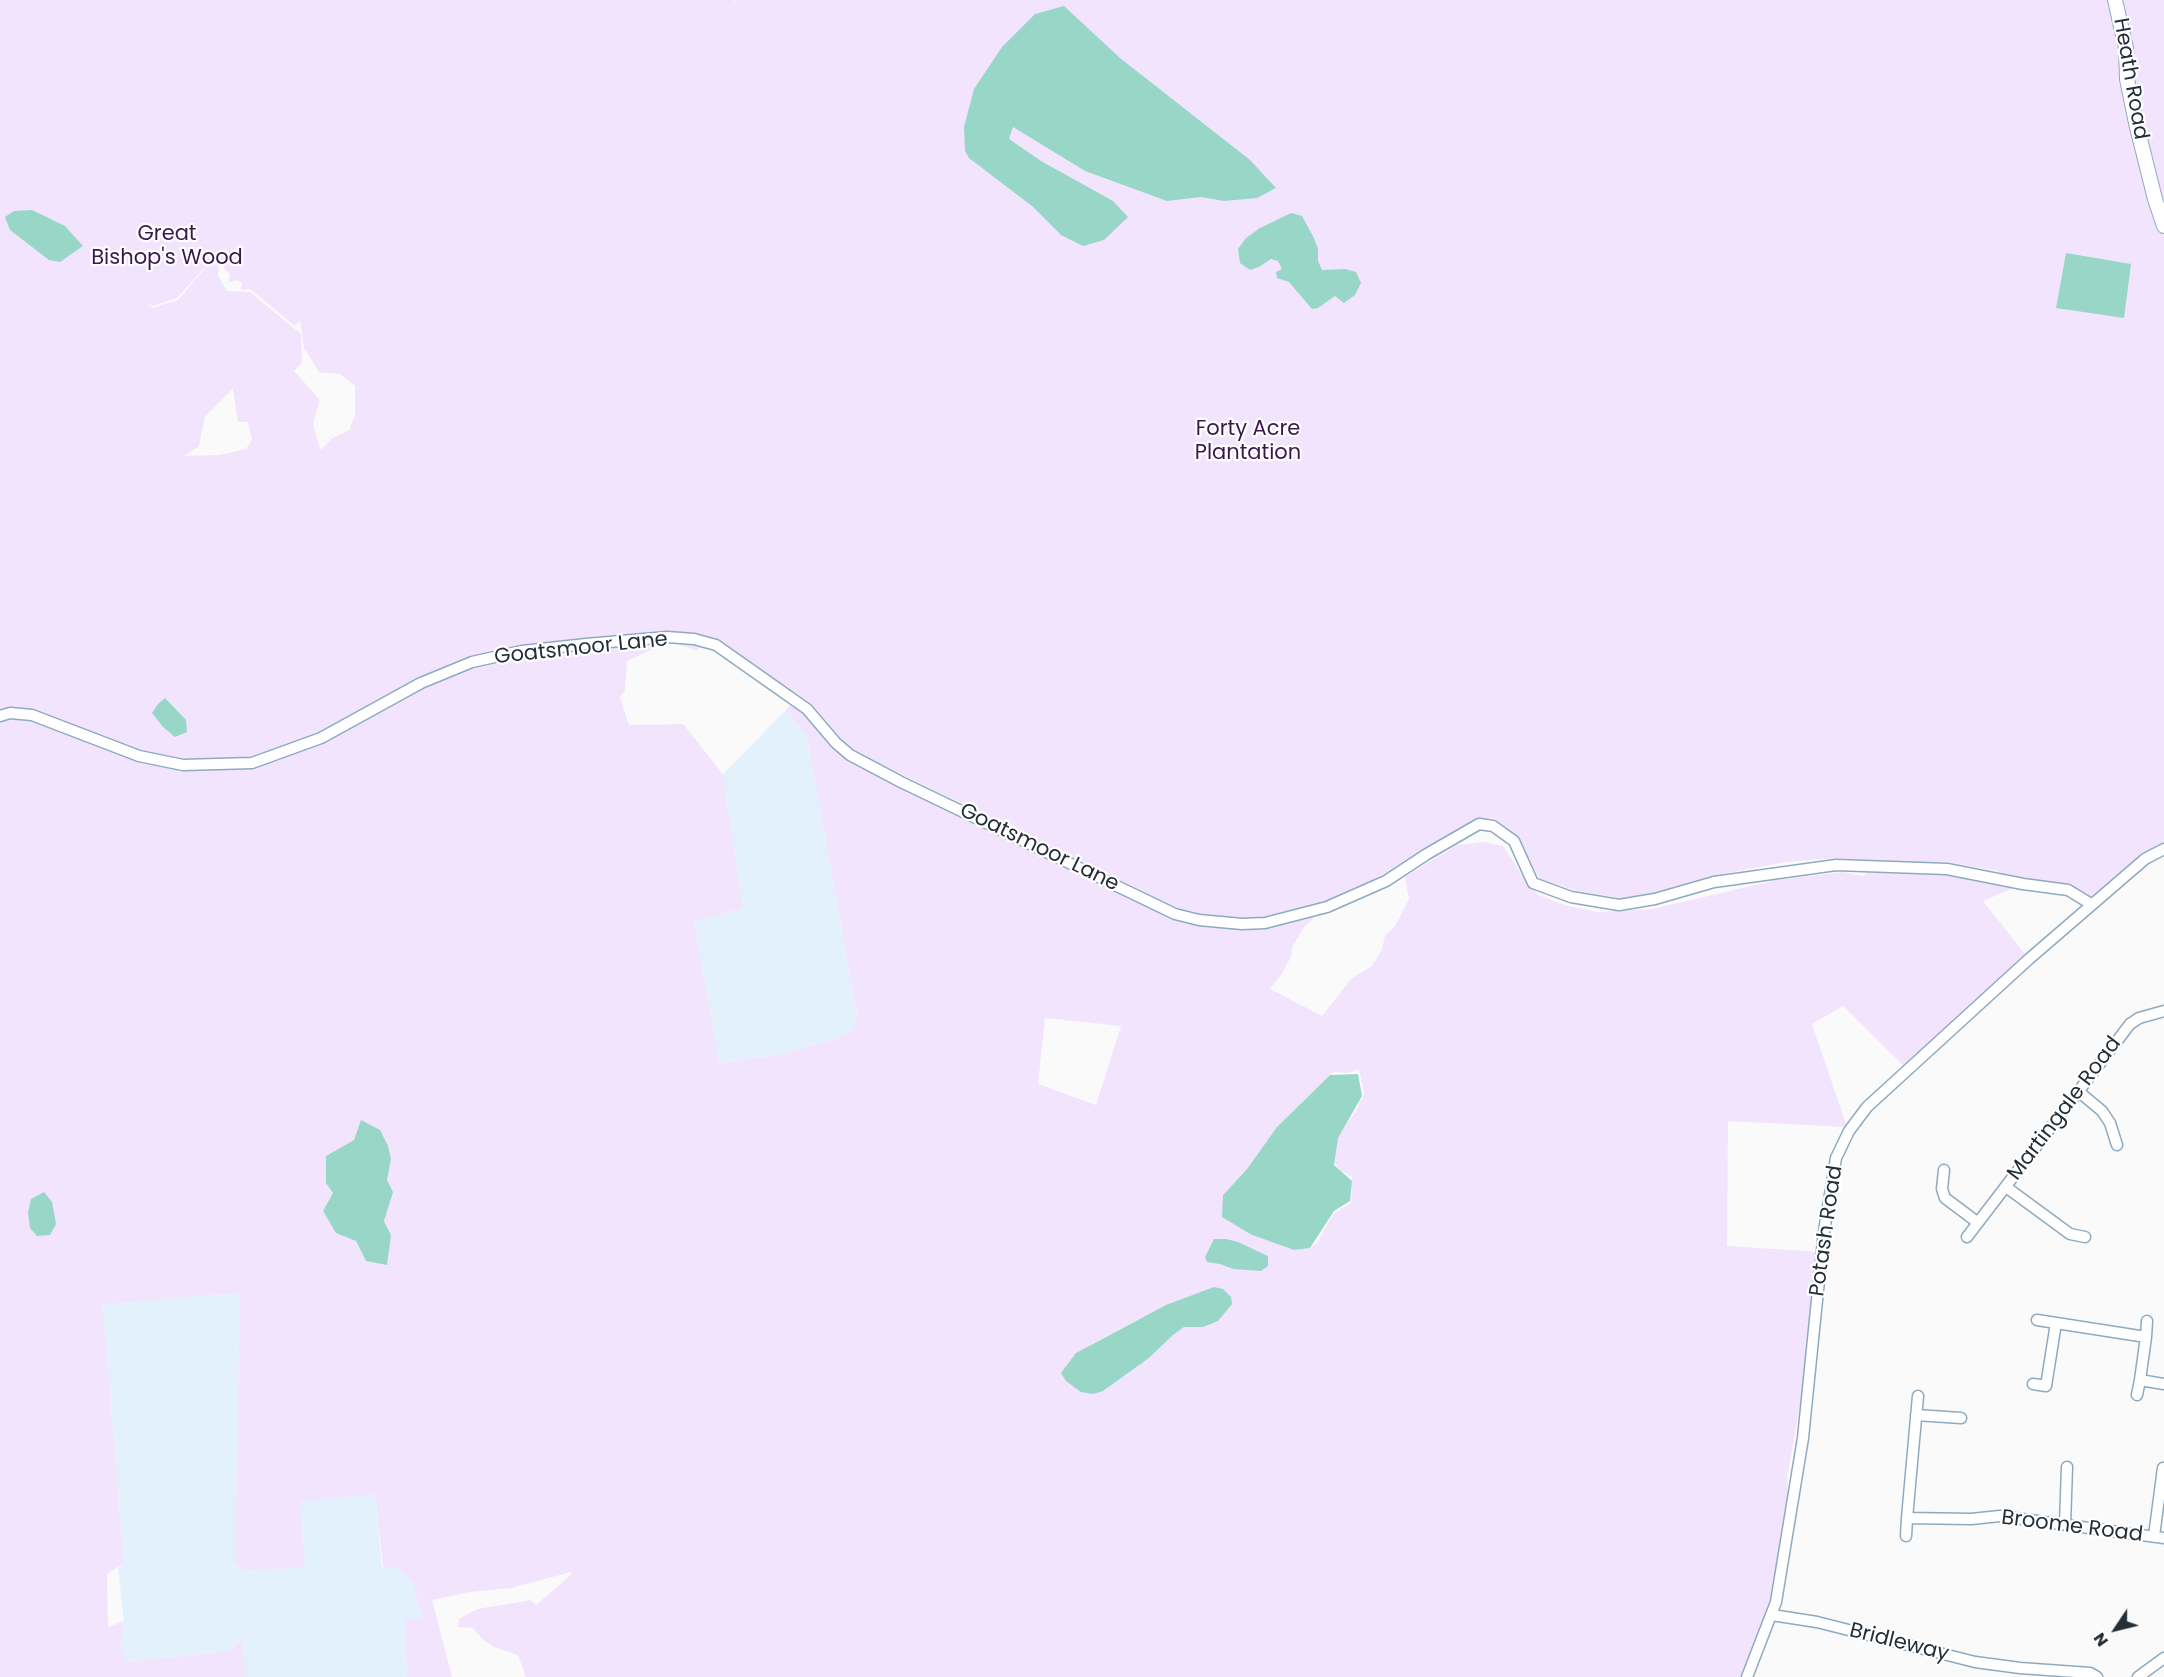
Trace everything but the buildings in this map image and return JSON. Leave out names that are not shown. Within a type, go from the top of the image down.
[{"type":"street","name":"Heath Road","points":[[2115,0],[2126,48],[2127,79],[2136,123],[2164,226]]},
{"type":"street","name":"Goatsmoor Lane","points":[[0,716],[10,713],[32,715],[139,756],[183,765],[252,764],[321,738],[421,683],[472,662],[522,651],[586,644],[667,637],[694,639],[716,645],[807,708],[836,743],[850,755],[901,782],[1175,914],[1198,920],[1242,924],[1265,923],[1327,907],[1386,881],[1479,824],[1493,826],[1514,841],[1533,884],[1571,897],[1619,905],[1655,899],[1714,882],[1836,865],[1947,869],[2068,890],[2091,904]]},
{"type":"street","name":"Potash Road","points":[[1747,1677],[1772,1616],[1800,1464],[1824,1231],[1836,1158],[1849,1131],[1867,1107],[2091,904],[2145,859],[2164,849]]},
{"type":"street","name":"Martingale Road","points":[[1967,1237],[2130,1024],[2139,1018],[2164,1011]]},
{"type":"street","points":[[2078,1091],[2102,1111],[2110,1124],[2116,1145]]},
{"type":"street","points":[[1944,1170],[1942,1189],[1945,1198],[1977,1222]]},
{"type":"street","points":[[2006,1187],[2070,1234],[2085,1237]]},
{"type":"street","points":[[2037,1320],[2146,1337]]},
{"type":"street","points":[[2137,1395],[2147,1321]]},
{"type":"street","points":[[2033,1384],[2052,1387],[2056,1323]]},
{"type":"street","points":[[2140,1380],[2164,1384]]},
{"type":"street","points":[[1906,1536],[1918,1396]]},
{"type":"street","points":[[1916,1415],[1961,1418]]},
{"type":"street","points":[[2065,1524],[2067,1467]]},
{"type":"street","points":[[2159,1537],[2163,1468]]},
{"type":"street","name":"Broome Road","points":[[1907,1518],[1971,1519],[2000,1516],[2159,1537]]},
{"type":"street","name":"Bridleway","points":[[1772,1616],[1817,1622],[2019,1672],[2090,1673],[2097,1677]]},
{"type":"street","points":[[2138,1677],[2164,1658]]},
{"type":"shaded area","points":[[1064,6],[1120,58],[1250,160],[1276,188],[1257,198],[1224,201],[1201,197],[1167,201],[1085,171],[1013,127],[1009,139],[1041,161],[1113,201],[1128,217],[1104,240],[1083,246],[1061,235],[1032,206],[969,158],[965,151],[964,127],[974,89],[1002,47],[1035,14]]},
{"type":"shaded area","points":[[32,210],[65,226],[83,246],[60,262],[49,260],[10,230],[5,217],[14,211]]},
{"type":"shaded area","points":[[1291,213],[1302,216],[1314,238],[1322,270],[1345,269],[1356,272],[1361,283],[1355,295],[1344,303],[1335,296],[1318,308],[1312,309],[1289,282],[1277,278],[1276,272],[1282,269],[1278,261],[1271,259],[1250,270],[1240,263],[1238,249],[1246,238],[1260,228]]},
{"type":"shaded area","points":[[2066,253],[2131,264],[2124,318],[2056,308]]},
{"type":"shaded area","points":[[165,698],[186,720],[187,732],[175,737],[152,713]]},
{"type":"shaded area","points":[[786,710],[807,737],[857,1014],[854,1029],[841,1037],[782,1054],[718,1063],[694,922],[743,908],[723,774]]},
{"type":"shaded area","points":[[1358,1074],[1362,1096],[1338,1138],[1334,1165],[1352,1181],[1350,1201],[1334,1211],[1310,1248],[1294,1250],[1252,1235],[1222,1217],[1223,1195],[1247,1169],[1277,1127],[1330,1075]]},
{"type":"shaded area","points":[[361,1120],[380,1130],[388,1146],[391,1159],[387,1180],[393,1192],[384,1221],[391,1235],[387,1265],[366,1261],[356,1241],[336,1233],[323,1211],[333,1193],[326,1183],[326,1156],[354,1140]]},
{"type":"shaded area","points":[[44,1192],[52,1202],[56,1224],[50,1235],[37,1236],[30,1228],[28,1213],[31,1199]]},
{"type":"shaded area","points":[[1214,1239],[1238,1242],[1268,1256],[1268,1266],[1261,1271],[1233,1269],[1207,1262],[1205,1257]]},
{"type":"shaded area","points":[[1214,1287],[1223,1289],[1231,1297],[1232,1304],[1218,1321],[1203,1327],[1184,1327],[1149,1358],[1103,1391],[1093,1394],[1081,1392],[1066,1381],[1061,1373],[1076,1353],[1166,1305]]},
{"type":"shaded area","points":[[240,1293],[235,1564],[300,1500],[375,1495],[382,1567],[397,1568],[412,1580],[422,1619],[405,1620],[407,1677],[245,1677],[240,1640],[232,1651],[122,1662],[125,1655],[120,1646],[124,1621],[118,1568],[124,1563],[103,1303]]},
{"type":"green space","points":[[0,0],[735,0],[734,2],[737,0],[2164,0],[2164,850],[2091,904],[2068,890],[2023,884],[1983,901],[2029,959],[1907,1069],[1843,1006],[1812,1024],[1847,1127],[1728,1121],[1727,1246],[1823,1252],[1814,1275],[1805,1375],[1787,1478],[1791,1515],[1778,1585],[1747,1677],[526,1677],[518,1655],[494,1647],[481,1638],[473,1628],[458,1627],[459,1619],[477,1609],[531,1600],[536,1605],[572,1574],[571,1572],[511,1588],[470,1592],[432,1600],[452,1677],[407,1677],[405,1620],[422,1618],[412,1580],[397,1568],[385,1568],[383,1565],[375,1495],[300,1501],[305,1568],[243,1570],[242,1566],[235,1564],[240,1293],[103,1304],[124,1563],[107,1574],[108,1627],[124,1621],[120,1646],[125,1655],[123,1662],[232,1651],[241,1639],[245,1677],[0,1677]],"holes":[[[219,252],[178,300],[153,308],[147,304],[153,306],[177,298]],[[220,256],[225,270],[230,274],[229,282],[238,280],[242,283],[241,290],[250,289],[295,326],[300,320],[304,348],[319,372],[340,374],[355,386],[355,416],[349,430],[331,439],[321,451],[313,424],[320,400],[294,371],[302,363],[301,334],[250,292],[227,291],[218,276]],[[233,388],[238,422],[248,422],[252,440],[246,449],[220,455],[184,456],[199,446],[205,416]],[[694,633],[811,703],[851,750],[1178,908],[1202,914],[1263,921],[1325,903],[1374,880],[1477,819],[1494,818],[1516,835],[1540,879],[1574,890],[1619,898],[1653,894],[1711,876],[1786,862],[1834,858],[1908,863],[1947,862],[1998,871],[2020,883],[1910,868],[1875,866],[1863,876],[1843,872],[1777,880],[1652,909],[1598,912],[1568,906],[1538,895],[1503,846],[1483,842],[1457,845],[1405,877],[1409,899],[1395,926],[1385,936],[1382,949],[1372,966],[1352,978],[1322,1016],[1270,989],[1291,957],[1293,945],[1305,926],[1314,918],[1310,915],[1263,930],[1213,926],[940,800],[836,743],[794,700],[786,710],[807,737],[857,1014],[854,1029],[841,1037],[782,1054],[719,1063],[694,922],[743,908],[723,774],[683,724],[629,725],[620,697],[625,690],[627,661],[673,642],[697,651],[703,642]],[[1045,1018],[1121,1026],[1096,1105],[1038,1084]],[[1359,1069],[1364,1094],[1356,1111],[1337,1137],[1333,1160],[1340,1170],[1352,1177],[1351,1203],[1333,1214],[1317,1243],[1310,1248],[1294,1250],[1252,1235],[1223,1195],[1247,1169],[1277,1127],[1334,1072],[1349,1073]],[[354,1140],[391,1159],[387,1180],[388,1206],[384,1221],[391,1235],[366,1261],[356,1241],[323,1211],[333,1193],[326,1183],[326,1156]],[[1143,1317],[1193,1326],[1184,1327],[1149,1358],[1103,1391],[1090,1345]]]},
{"type":"park label","name":"Great Bishop's Wood","points":[[167,247]]},
{"type":"park label","name":"Forty Acre Plantation","points":[[1248,442]]}]
